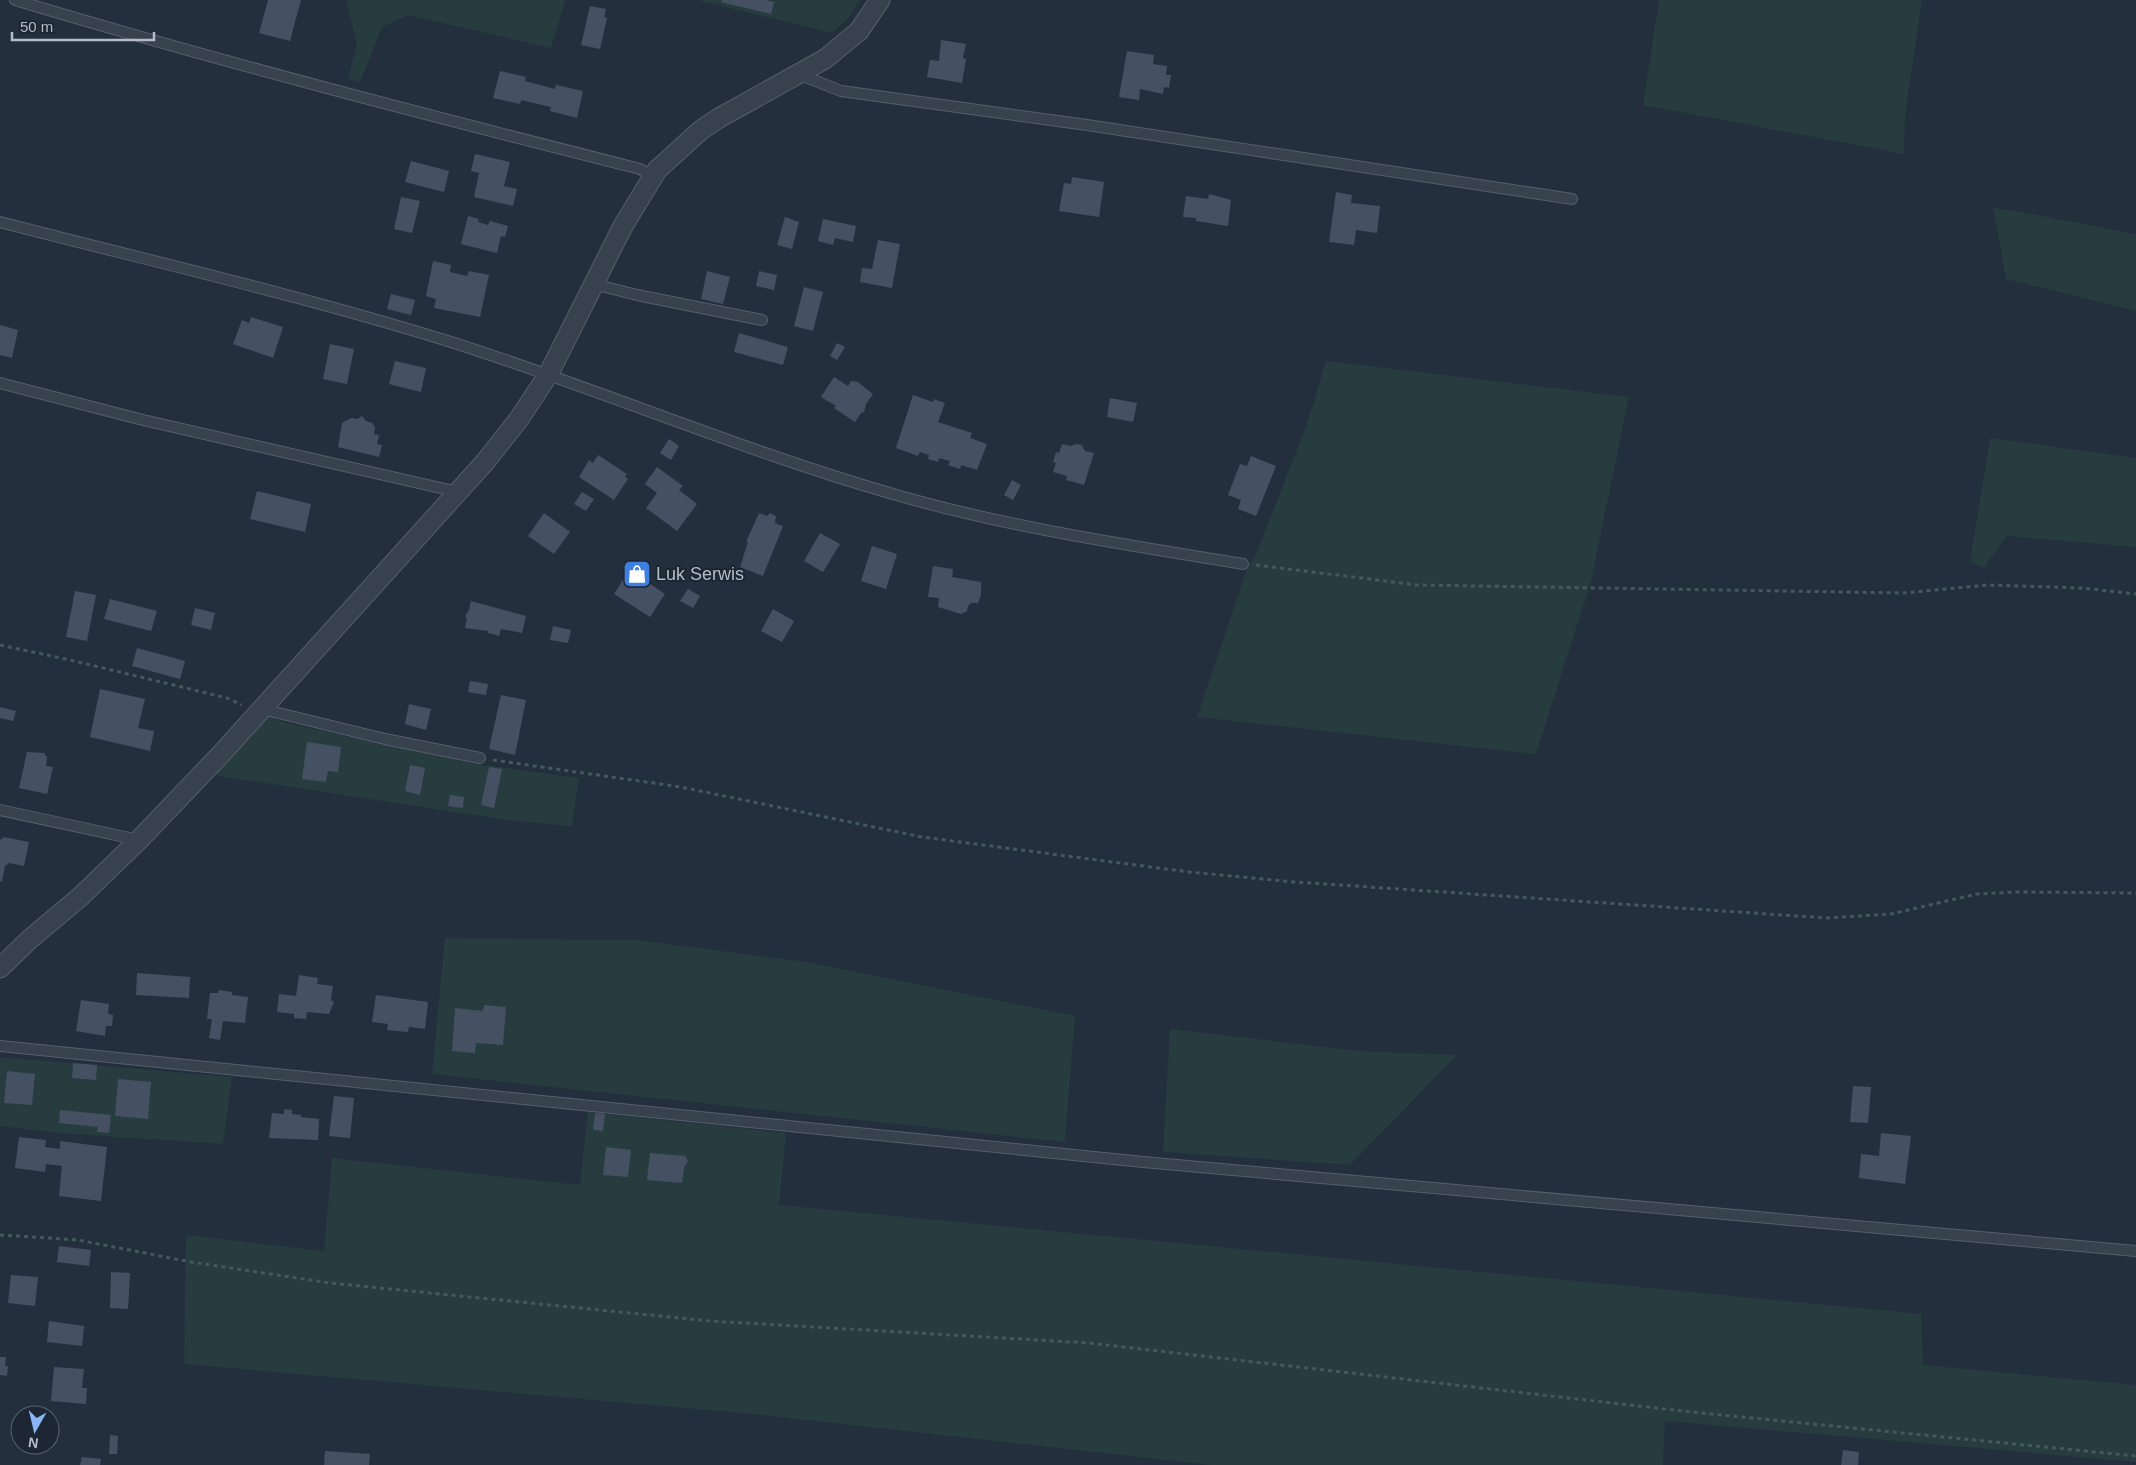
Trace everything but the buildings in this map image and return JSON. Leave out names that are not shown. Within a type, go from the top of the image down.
[{"type":"street","points":[[0,968],[30,939],[80,897],[139,840],[458,492],[519,419],[548,374],[623,226],[652,176],[701,130],[825,59],[859,31],[880,0]]},
{"type":"lane","points":[[15,0],[115,30],[417,113],[640,169],[652,176]]},
{"type":"lane","points":[[798,74],[840,91],[1087,125],[1572,199]]},
{"type":"lane","points":[[0,222],[238,282],[450,342],[548,374],[763,452],[900,496],[1075,536],[1243,564]]},
{"type":"lane","points":[[593,284],[637,296],[762,320]]},
{"type":"lane","points":[[0,383],[143,420],[458,492]]},
{"type":"lane","points":[[260,710],[385,739],[480,758]]},
{"type":"lane","points":[[0,810],[139,840]]},
{"type":"lane","points":[[0,1046],[1143,1162],[2136,1251]]},
{"type":"path","points":[[1243,564],[1417,585],[1904,593],[1988,584],[2082,588],[2136,594]]},
{"type":"path","points":[[0,645],[228,698],[260,710]]},
{"type":"path","points":[[480,758],[681,787],[922,837],[1189,872],[1295,882],[1827,918],[1891,914],[1977,894],[2018,892],[2136,893]]},
{"type":"path","points":[[0,1235],[78,1240],[191,1262],[330,1283],[710,1321],[1089,1343],[1691,1412],[2136,1456]]},
{"type":"green space","points":[[346,0],[565,0],[551,48],[408,15],[382,27],[360,82],[348,79],[357,44]]},
{"type":"green space","points":[[697,0],[860,0],[848,18],[832,33]]},
{"type":"green space","points":[[1659,0],[1922,0],[1905,115],[1904,154],[1643,105]]},
{"type":"green space","points":[[1993,207],[2136,234],[2136,311],[2006,279]]},
{"type":"green space","points":[[1326,361],[1629,397],[1591,581],[1536,754],[1197,717],[1247,569],[1256,555],[1308,421]]},
{"type":"green space","points":[[1990,438],[2136,458],[2136,547],[2006,536],[1984,568],[1970,562]]},
{"type":"green space","points":[[267,716],[286,723],[476,764],[579,778],[572,826],[514,821],[213,775]]},
{"type":"green space","points":[[445,938],[636,940],[807,962],[1075,1016],[1065,1142],[432,1074]]},
{"type":"green space","points":[[1170,1029],[1359,1051],[1457,1055],[1350,1165],[1163,1152]]},
{"type":"green space","points":[[0,1057],[232,1077],[223,1144],[59,1133],[0,1126]]},
{"type":"green space","points":[[588,1112],[786,1133],[779,1205],[1921,1314],[1923,1365],[2136,1385],[2136,1462],[1665,1421],[1663,1465],[1211,1465],[743,1413],[184,1364],[186,1235],[324,1251],[332,1158],[580,1185]]},
{"type":"place","name":"Luk Serwis","points":[[637,574]]}]
